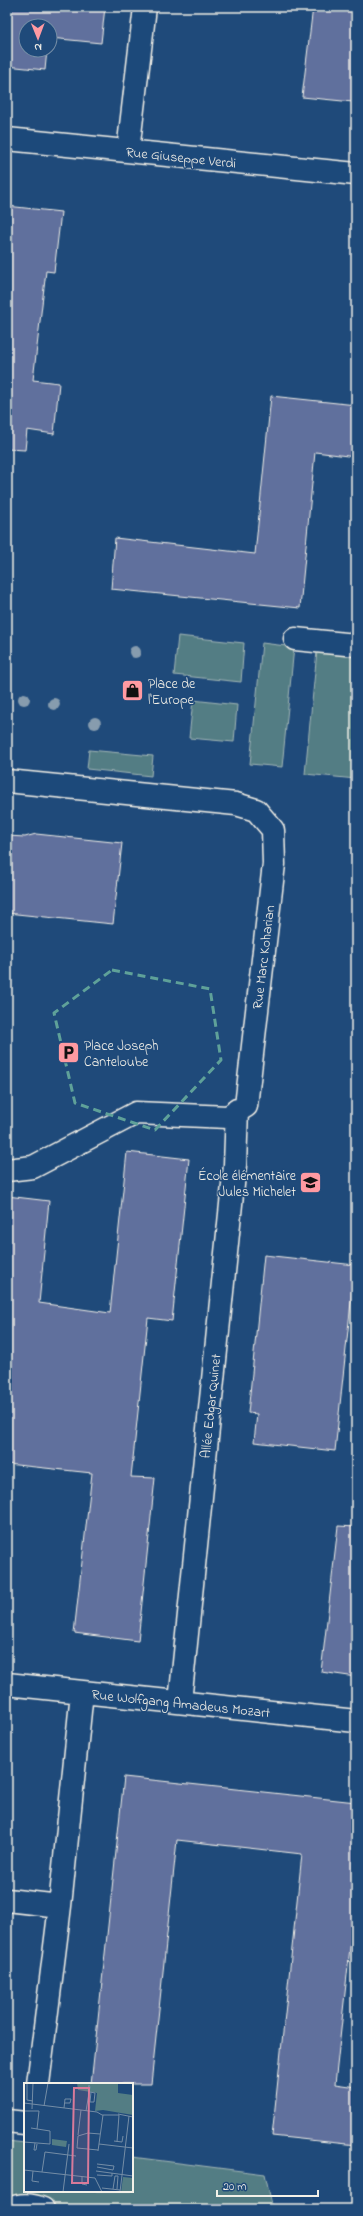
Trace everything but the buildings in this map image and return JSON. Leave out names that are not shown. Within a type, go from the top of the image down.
[{"type":"street","points":[[128,151],[145,7]]},
{"type":"street","name":"Rue Giuseppe Verdi","points":[[7,139],[356,174]]},
{"type":"street","points":[[295,640],[356,645]]},
{"type":"street","name":"Rue Marc Koharian","points":[[7,781],[236,804],[256,810],[273,830],[274,864],[246,1106],[237,1110]]},
{"type":"street","points":[[7,1170],[33,1167],[136,1112],[228,1117],[237,1110]]},
{"type":"street","name":"Allée Edgar Quinet","points":[[180,1702],[236,1165],[237,1110]]},
{"type":"street","name":"Rue Wolfgang Amadeus Mozart","points":[[7,1684],[356,1721]]},
{"type":"street","points":[[38,2083],[60,1906],[82,1692]]},
{"type":"street","points":[[7,1900],[60,1906]]},
{"type":"street","points":[[7,2121],[24,2123]]},
{"type":"highlighted area","points":[[112,970],[210,989],[221,1060],[155,1130],[75,1103],[54,1013]]},
{"type":"green space","points":[[178,636],[244,643],[241,682],[174,675]]},
{"type":"green space","points":[[262,643],[294,647],[282,767],[250,764]]},
{"type":"green space","points":[[317,651],[356,655],[356,779],[305,774]]},
{"type":"green space","points":[[193,700],[237,705],[234,742],[189,738]]},
{"type":"green space","points":[[89,750],[153,756],[151,776],[87,769]]},
{"type":"green space","points":[[7,2141],[24,2143],[24,2192],[133,2192],[133,2157],[265,2174],[273,2209],[7,2209]]},
{"type":"place","name":"Place de l'Europe","points":[[132,691]]},
{"type":"place","name":"Place Joseph Canteloube","points":[[68,1053]]},
{"type":"place","name":"École élémentaire Jules Michelet","points":[[311,1183]]}]
